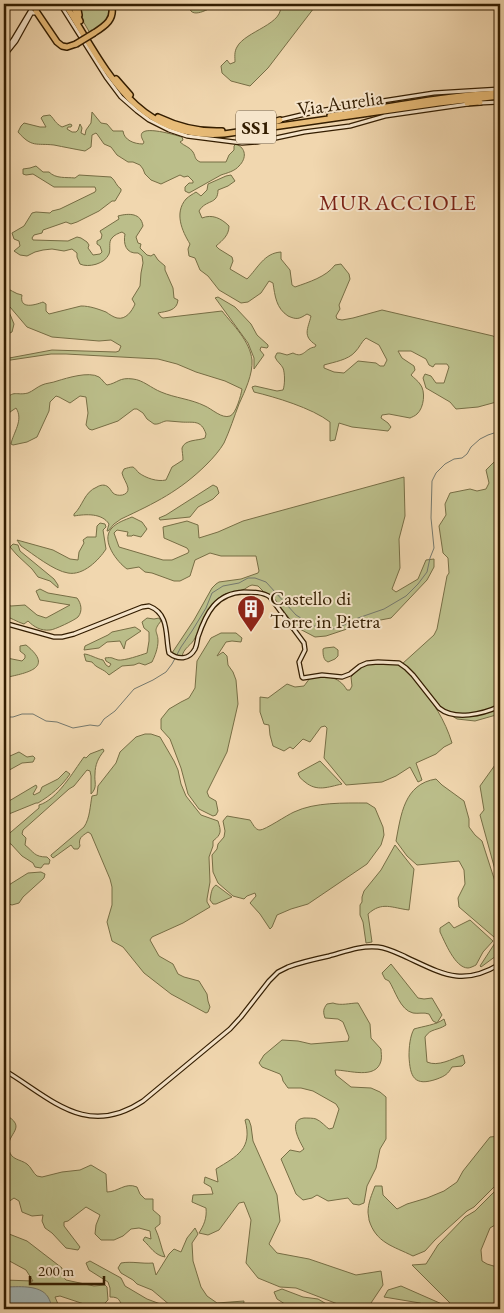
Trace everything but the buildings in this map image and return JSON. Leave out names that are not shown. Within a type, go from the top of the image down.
[{"type":"highway","name":"Via Aurelia","points":[[65,4],[118,86],[138,107],[163,123],[190,132],[216,135],[439,104],[500,93]]},
{"type":"highway","name":"Via Aurelia","points":[[70,4],[117,80],[134,99],[155,115],[179,126],[217,131],[434,100],[500,93]]},
{"type":"highway","points":[[80,4],[78,11],[80,21]]},
{"type":"highway","points":[[34,9],[59,44],[68,47],[76,44],[106,24],[110,20],[111,4]]},
{"type":"highway","points":[[488,90],[500,93]]},
{"type":"highway","points":[[439,104],[480,102]]},
{"type":"highway","points":[[259,126],[280,120]]},
{"type":"highway","points":[[207,138],[297,126],[313,122]]},
{"type":"street","points":[[60,4],[111,84],[132,107],[149,120],[184,135],[242,143],[257,142],[304,132],[350,126],[385,116],[480,102],[500,102]]},
{"type":"street","points":[[4,54],[19,36],[34,9]]},
{"type":"street","points":[[280,120],[318,111],[434,93],[488,90]]},
{"type":"street","points":[[4,623],[51,636],[62,637],[142,607],[150,606],[158,611],[164,622],[167,630],[168,651],[170,655],[181,659],[196,648],[197,639],[203,625],[217,601],[231,593],[254,592],[266,594],[303,642],[305,650],[299,662],[302,677],[304,678],[326,675],[342,677],[367,663],[398,663],[413,675],[442,711],[462,714],[483,712],[500,706]]},
{"type":"street","points":[[4,1070],[66,1110],[84,1115],[111,1115],[127,1110],[143,1101],[227,1031],[268,981],[278,972],[288,967],[356,948],[370,947],[387,949],[436,971],[454,976],[476,975],[500,964]]},
{"type":"green space","points":[[81,4],[108,4],[109,14],[107,18],[90,33],[80,16]]},
{"type":"green space","points":[[189,4],[218,4],[205,11],[196,13],[192,12]]},
{"type":"green space","points":[[280,4],[317,4],[268,68],[250,86],[231,81],[222,73],[221,66],[227,60],[230,64],[235,62],[235,53],[241,41],[277,17],[280,11]]},
{"type":"green space","points":[[92,112],[101,123],[107,124],[113,131],[123,131],[127,139],[136,143],[143,144],[141,136],[143,132],[148,131],[163,132],[182,137],[183,140],[180,142],[192,150],[196,159],[200,162],[226,162],[236,144],[242,148],[244,157],[239,166],[231,172],[221,175],[189,193],[185,191],[185,187],[189,183],[193,183],[193,181],[188,176],[180,175],[161,184],[151,180],[140,165],[128,162],[117,155],[111,147],[104,144],[96,133],[92,135],[91,147],[85,151],[31,143],[18,132],[24,123],[46,127],[41,118],[50,115],[62,127],[72,125],[67,129],[72,132],[78,130],[80,124],[82,128],[81,133],[85,135],[91,123]]},
{"type":"green space","points":[[36,166],[43,172],[49,172],[61,177],[75,178],[79,175],[111,177],[121,191],[115,201],[112,201],[99,211],[77,222],[71,224],[66,222],[43,230],[42,233],[34,235],[33,240],[68,241],[77,237],[87,242],[88,248],[93,255],[100,254],[102,252],[97,241],[101,239],[100,231],[119,219],[118,216],[130,214],[137,216],[143,226],[136,237],[138,243],[141,244],[140,248],[147,255],[151,256],[154,254],[165,266],[173,288],[174,298],[178,300],[174,308],[158,313],[161,317],[222,311],[245,340],[251,353],[250,377],[224,443],[216,454],[187,482],[156,502],[121,519],[108,531],[109,524],[98,516],[74,516],[89,492],[98,486],[104,485],[109,487],[115,494],[127,493],[128,488],[122,473],[124,469],[131,467],[148,478],[166,480],[172,467],[183,460],[182,448],[184,445],[205,438],[206,434],[202,426],[196,423],[167,421],[154,424],[143,413],[134,409],[118,421],[92,430],[86,425],[88,413],[86,397],[80,396],[70,403],[56,396],[50,402],[49,411],[37,437],[27,442],[13,445],[11,444],[19,417],[16,408],[10,412],[4,423],[4,401],[7,397],[13,394],[28,393],[45,384],[72,377],[95,375],[107,385],[125,379],[144,382],[161,392],[208,407],[227,417],[234,412],[242,389],[225,381],[158,359],[51,354],[4,361],[4,359],[52,350],[116,352],[119,351],[121,346],[111,340],[99,341],[52,337],[27,327],[10,307],[7,307],[14,324],[12,332],[4,336],[4,287],[22,295],[25,305],[43,302],[46,304],[46,311],[49,314],[84,306],[106,312],[117,318],[123,318],[135,304],[132,299],[140,286],[142,256],[126,248],[125,234],[122,232],[115,235],[111,240],[110,252],[107,257],[100,263],[92,265],[80,264],[77,253],[72,249],[64,251],[43,250],[27,256],[20,255],[14,251],[20,246],[19,241],[14,239],[12,233],[24,226],[32,213],[50,213],[96,190],[95,187],[54,187],[33,174],[23,174],[23,169]]},
{"type":"green space","points":[[231,175],[235,181],[218,190],[216,198],[199,211],[202,218],[216,217],[229,226],[227,235],[216,246],[232,257],[233,261],[230,269],[247,279],[266,258],[281,252],[281,259],[290,270],[292,285],[295,287],[317,279],[335,265],[341,264],[349,274],[350,279],[339,305],[340,309],[336,316],[337,319],[353,318],[382,310],[493,336],[500,341],[500,401],[478,407],[456,409],[450,402],[426,388],[423,378],[425,374],[431,376],[436,383],[444,383],[449,367],[447,364],[435,364],[433,367],[429,365],[426,359],[411,351],[398,351],[402,358],[414,366],[415,370],[411,375],[422,387],[424,395],[423,404],[417,414],[410,418],[389,414],[382,415],[381,418],[391,427],[388,431],[352,427],[339,423],[335,440],[330,441],[330,422],[313,412],[293,404],[254,392],[252,387],[255,386],[277,391],[283,390],[284,373],[283,368],[275,357],[277,353],[300,355],[316,345],[307,335],[311,316],[307,314],[296,318],[284,313],[274,293],[273,283],[269,281],[261,293],[248,302],[241,303],[219,290],[208,276],[200,270],[195,258],[189,256],[188,249],[190,244],[180,222],[182,204],[196,192],[201,196],[207,190],[208,184]],"holes":[[[366,338],[379,345],[387,360],[384,366],[358,361],[344,373],[324,368],[324,365],[352,355]]]},
{"type":"green space","points":[[218,297],[235,307],[251,324],[257,335],[268,345],[267,348],[261,347],[260,350],[264,355],[254,369],[254,358],[248,343],[215,298]]},
{"type":"green space","points":[[500,459],[500,712],[475,721],[457,719],[443,710],[412,671],[402,664],[434,635],[437,629],[449,573],[448,558],[443,553],[439,526],[446,515],[445,504],[450,493],[470,489],[477,491],[486,489],[489,483],[486,470],[496,460]]},
{"type":"green space","points":[[404,477],[405,516],[399,539],[400,568],[392,589],[396,592],[418,579],[426,560],[434,559],[434,567],[427,580],[391,618],[365,623],[326,636],[315,637],[296,627],[271,595],[264,592],[258,586],[252,585],[240,591],[225,594],[218,599],[209,609],[194,640],[184,651],[182,657],[172,653],[216,584],[258,573],[256,556],[221,556],[210,553],[195,560],[190,576],[180,581],[174,581],[145,572],[139,567],[127,569],[111,551],[109,545],[108,534],[111,529],[118,523],[132,517],[142,522],[147,529],[141,537],[127,536],[128,532],[117,530],[114,533],[119,547],[163,560],[172,560],[189,551],[187,548],[164,538],[163,527],[187,521],[198,525],[199,538],[243,521]]},
{"type":"green space","points":[[213,485],[217,487],[219,493],[213,499],[198,507],[190,517],[160,520],[159,518]]},
{"type":"green space","points":[[100,523],[105,524],[106,527],[103,530],[106,549],[90,566],[79,572],[62,572],[50,566],[21,546],[17,540],[53,550],[70,559],[78,560],[79,552],[84,543],[83,540],[87,537],[96,537],[97,526]]},
{"type":"green space","points":[[13,544],[18,545],[20,551],[54,579],[58,588],[50,581],[38,577],[10,547]]},
{"type":"green space","points":[[40,589],[48,593],[77,598],[81,607],[78,617],[60,627],[44,630],[28,621],[24,624],[4,616],[4,604],[11,606],[25,605],[37,615],[46,618],[70,605],[40,600],[36,591]]},
{"type":"green space","points":[[147,618],[159,618],[161,621],[156,630],[158,644],[152,662],[145,665],[139,663],[122,666],[109,675],[92,662],[86,661],[84,654],[103,660],[109,667],[111,664],[105,658],[121,660],[147,653],[149,632],[144,628],[142,622]]},
{"type":"green space","points":[[135,627],[141,631],[126,641],[124,649],[120,641],[107,642],[99,648],[84,650],[85,646],[112,632]]},
{"type":"green space","points":[[221,633],[236,633],[242,638],[241,642],[226,642],[217,656],[223,652],[227,656],[228,665],[236,680],[238,704],[227,752],[207,792],[209,797],[216,801],[218,811],[213,816],[199,809],[188,794],[170,739],[161,729],[161,719],[169,709],[189,698],[195,688],[197,661],[211,638]]},
{"type":"green space","points":[[26,645],[35,653],[38,665],[28,672],[4,678],[5,660],[7,658],[22,661],[25,655],[20,651],[20,646]]},
{"type":"green space","points":[[334,647],[338,650],[338,656],[328,662],[324,658],[323,649]]},
{"type":"green space","points":[[370,664],[395,664],[406,669],[434,704],[449,735],[452,743],[436,754],[416,763],[422,780],[418,782],[410,767],[382,782],[346,785],[324,758],[327,728],[325,726],[321,727],[310,742],[303,739],[293,749],[290,747],[284,751],[273,746],[269,725],[264,724],[260,712],[260,697],[268,698],[287,684],[295,687],[304,686],[310,678],[316,677],[336,679],[347,690],[350,690],[352,686],[351,677],[360,667]]},
{"type":"green space","points":[[145,734],[160,737],[178,770],[186,796],[201,815],[218,821],[220,827],[218,836],[213,841],[209,857],[210,882],[207,902],[210,907],[183,923],[152,937],[150,940],[159,956],[173,964],[178,974],[199,981],[207,994],[210,1007],[206,1013],[171,994],[144,973],[123,947],[112,941],[107,922],[112,905],[112,887],[91,834],[88,832],[81,838],[78,849],[74,849],[71,845],[53,858],[51,856],[84,827],[89,816],[92,796],[97,795],[98,786],[116,763],[120,752],[136,737]]},
{"type":"green space","points":[[103,749],[104,751],[96,765],[95,787],[91,794],[91,776],[90,771],[87,770],[74,786],[23,830],[22,834],[26,838],[25,845],[37,855],[47,857],[50,860],[49,864],[44,864],[41,868],[35,867],[33,863],[22,856],[11,844],[4,845],[4,838],[39,808],[39,805],[52,798],[58,792],[84,757],[86,758],[90,754]]},
{"type":"green space","points":[[19,752],[27,757],[33,756],[35,758],[33,762],[22,763],[4,773],[4,761]]},
{"type":"green space","points":[[500,758],[500,888],[480,815],[484,810],[480,786]]},
{"type":"green space","points":[[320,761],[342,784],[318,788],[309,785],[301,779],[298,773]]},
{"type":"green space","points":[[66,771],[70,774],[47,797],[38,803],[4,816],[4,804],[36,785],[37,787],[33,794],[40,792],[42,787],[58,779]]},
{"type":"green space","points":[[436,779],[464,801],[469,819],[469,827],[482,841],[500,897],[500,929],[494,937],[459,907],[458,898],[465,884],[464,870],[459,861],[417,865],[407,856],[396,841],[402,811],[411,794],[425,782]]},
{"type":"green space","points":[[367,803],[375,808],[383,827],[384,835],[381,845],[367,864],[308,904],[277,915],[270,929],[250,903],[256,896],[255,893],[244,899],[233,896],[218,883],[213,872],[212,855],[224,837],[223,821],[227,816],[250,820],[255,828],[260,830],[294,812],[311,806]]},
{"type":"green space","points":[[395,845],[414,869],[409,910],[383,906],[373,910],[368,914],[372,942],[366,943],[360,915],[362,897],[364,891],[381,870]]},
{"type":"green space","points":[[41,872],[45,874],[44,878],[19,903],[12,905],[6,903],[4,888],[28,873]]},
{"type":"green space","points":[[216,885],[232,897],[213,904],[210,900],[212,890]]},
{"type":"green space","points":[[470,920],[493,941],[483,952],[476,965],[468,968],[463,967],[455,959],[440,932],[440,928],[449,922],[454,928]]},
{"type":"green space","points":[[495,943],[500,947],[500,953],[481,967],[480,966]]},
{"type":"green space","points":[[391,964],[418,998],[432,998],[442,1015],[437,1023],[433,1021],[429,1014],[413,1013],[401,1004],[389,981],[385,979],[382,973]]},
{"type":"green space","points":[[358,1003],[370,1024],[371,1038],[381,1049],[381,1061],[374,1070],[361,1073],[335,1070],[336,1075],[351,1087],[371,1088],[386,1097],[386,1139],[380,1149],[376,1168],[367,1186],[364,1203],[359,1205],[353,1204],[348,1198],[328,1201],[317,1195],[303,1200],[296,1194],[281,1159],[290,1150],[300,1152],[304,1149],[296,1132],[296,1123],[304,1118],[314,1118],[329,1129],[333,1128],[339,1109],[336,1104],[313,1091],[301,1088],[288,1088],[280,1074],[262,1067],[259,1063],[264,1055],[282,1040],[311,1044],[348,1041],[349,1037],[343,1022],[338,1019],[325,1018],[325,1007],[327,1004]]},
{"type":"green space","points":[[444,1019],[446,1025],[430,1032],[425,1037],[427,1062],[436,1064],[463,1055],[465,1063],[462,1066],[452,1067],[446,1074],[437,1079],[423,1082],[418,1081],[412,1075],[409,1056],[414,1029],[434,1024]]},
{"type":"green space","points":[[4,1114],[12,1119],[16,1127],[10,1139],[10,1153],[14,1158],[27,1164],[37,1176],[42,1177],[80,1170],[91,1165],[106,1174],[107,1192],[115,1191],[125,1186],[133,1186],[137,1187],[145,1199],[153,1199],[153,1210],[160,1216],[160,1224],[155,1228],[165,1257],[155,1253],[143,1240],[145,1237],[151,1239],[150,1231],[139,1228],[131,1229],[123,1236],[114,1240],[101,1240],[95,1234],[100,1215],[86,1207],[64,1222],[64,1226],[80,1247],[78,1250],[66,1248],[45,1228],[42,1221],[43,1215],[32,1216],[22,1212],[19,1201],[14,1198],[4,1205]]},
{"type":"green space","points":[[247,1119],[251,1126],[253,1141],[277,1195],[280,1221],[269,1244],[277,1253],[309,1259],[356,1275],[381,1271],[383,1285],[367,1309],[348,1309],[296,1288],[280,1287],[258,1278],[246,1263],[251,1220],[244,1202],[239,1203],[219,1230],[208,1235],[199,1233],[205,1221],[206,1208],[192,1202],[193,1195],[213,1194],[211,1187],[204,1183],[205,1177],[218,1182],[216,1169],[231,1160],[245,1145],[247,1130],[245,1120]]},
{"type":"green space","points":[[500,1136],[500,1180],[474,1207],[467,1211],[425,1251],[413,1256],[386,1243],[376,1234],[369,1220],[368,1212],[369,1202],[375,1186],[382,1186],[383,1195],[397,1209],[427,1198],[444,1191],[457,1182],[463,1171],[490,1137]]},
{"type":"green space","points":[[500,1184],[500,1222],[490,1228],[481,1250],[482,1261],[500,1268],[500,1309],[433,1309],[420,1303],[384,1297],[388,1290],[401,1286],[451,1308],[454,1307],[412,1265],[426,1264],[438,1245],[465,1217],[475,1211]]},
{"type":"green space","points":[[195,1228],[198,1234],[192,1243],[193,1261],[201,1287],[207,1296],[217,1303],[244,1301],[243,1309],[185,1309],[181,1306],[171,1306],[152,1290],[137,1284],[121,1273],[118,1268],[121,1263],[153,1263],[156,1275],[174,1249],[181,1252],[187,1238]]},
{"type":"green space","points":[[4,1232],[27,1241],[62,1268],[66,1280],[94,1286],[105,1285],[107,1287],[108,1300],[103,1305],[86,1309],[84,1304],[60,1296],[55,1297],[58,1304],[55,1309],[52,1309],[36,1289],[4,1287],[4,1280],[33,1281],[26,1270],[4,1258]]},
{"type":"green space","points":[[90,1261],[121,1278],[125,1286],[147,1299],[163,1305],[167,1309],[124,1307],[118,1299],[110,1297],[108,1282],[89,1270],[86,1263]]},
{"type":"green space","points":[[282,1289],[303,1297],[318,1299],[335,1309],[288,1309],[288,1306],[277,1299],[274,1292]]},
{"type":"shaded area","points":[[4,1287],[28,1287],[40,1290],[48,1297],[53,1308],[13,1309],[4,1304]]},
{"type":"waterway","points":[[4,717],[33,714],[46,721],[57,722],[73,728],[100,725],[134,689],[166,672],[206,608],[212,593],[223,586],[239,583],[248,578],[255,578],[266,582],[296,615],[322,629],[333,629],[384,609],[406,596],[427,572],[434,548],[431,518],[432,481],[436,473],[445,464],[454,459],[462,458],[480,439],[500,431]]},
{"type":"place","name":"Castello di Torre in Pietra","points":[[251,633]]},
{"type":"district","name":"MURACCIOLE","points":[[398,202]]}]
